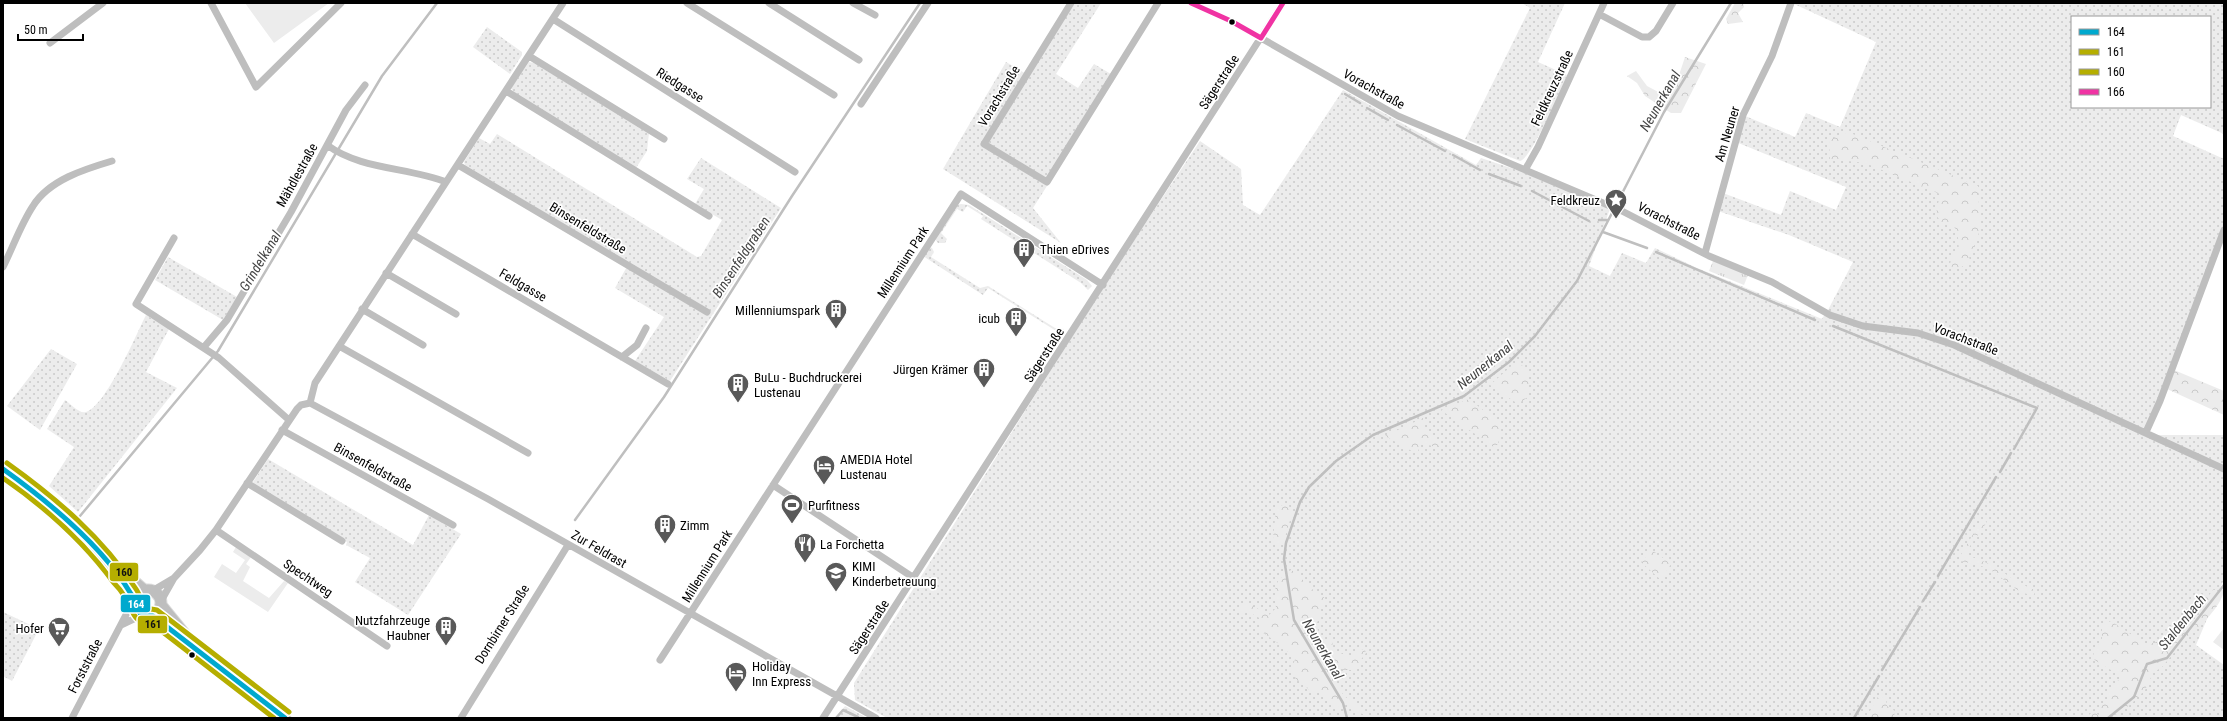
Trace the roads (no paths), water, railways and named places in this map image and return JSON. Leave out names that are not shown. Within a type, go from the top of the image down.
[{"type":"main road","points":[[3,469],[47,502],[94,547],[148,591],[156,593],[161,603],[193,646]]},
{"type":"main road","points":[[94,547],[135,601],[136,610],[147,615],[193,646],[244,688],[285,718]]},
{"type":"main road","points":[[135,601],[148,591]]},
{"type":"main road","points":[[147,615],[157,613],[161,603]]},
{"type":"street","points":[[50,43],[103,3]]},
{"type":"street","points":[[211,3],[256,87],[341,3]]},
{"type":"street","points":[[161,603],[174,578],[216,530],[282,430],[301,405],[310,403],[314,383],[563,3]]},
{"type":"street","points":[[687,3],[834,95]]},
{"type":"street","points":[[769,3],[859,60]]},
{"type":"street","points":[[854,3],[875,15]]},
{"type":"street","points":[[861,104],[928,3]]},
{"type":"street","name":"Vorachstraße","points":[[1071,3],[984,144],[1047,182],[1158,3]]},
{"type":"street","name":"Vorachstraße","points":[[1191,3],[1230,21],[1398,116],[1622,211],[1705,253],[1772,282],[1830,315],[1863,326],[1918,333],[1954,345],[2224,469]]},
{"type":"street","name":"Sägerstraße","points":[[823,718],[1283,3]]},
{"type":"street","name":"Feldkreuzstraße","points":[[1525,170],[1538,147],[1604,3]]},
{"type":"street","points":[[1599,14],[1646,38],[1653,35],[1673,3]]},
{"type":"street","name":"Am Neuner","points":[[1705,253],[1743,115],[1772,56],[1791,3]]},
{"type":"street","name":"Riedgasse","points":[[553,19],[795,172]]},
{"type":"street","points":[[529,56],[664,139]]},
{"type":"street","name":"Mähdlestraße","points":[[206,349],[227,320],[330,147],[346,110],[365,85]]},
{"type":"street","points":[[506,91],[709,216]]},
{"type":"street","points":[[330,147],[343,156],[425,175],[446,182]]},
{"type":"street","points":[[3,267],[33,205],[55,184],[90,168],[112,161]]},
{"type":"street","name":"Binsenfeldstraße","points":[[458,165],[707,312]]},
{"type":"street","name":"Millennium Park","points":[[660,660],[961,194],[1103,285]]},
{"type":"street","points":[[2146,432],[2160,401],[2224,230]]},
{"type":"street","name":"Feldgasse","points":[[412,234],[668,384]]},
{"type":"street","points":[[174,238],[136,304],[219,358],[290,420]]},
{"type":"street","points":[[386,273],[456,314]]},
{"type":"street","points":[[362,309],[423,345]]},
{"type":"street","points":[[622,357],[637,345],[646,328]]},
{"type":"street","points":[[339,346],[528,453]]},
{"type":"street","name":"Zur Feldrast","points":[[310,403],[568,545],[876,718]]},
{"type":"street","name":"Binsenfeldstraße","points":[[282,430],[453,525]]},
{"type":"street","points":[[247,483],[342,541]]},
{"type":"street","points":[[773,485],[914,578]]},
{"type":"street","name":"Spechtweg","points":[[216,530],[387,646]]},
{"type":"street","name":"Dornbirner Straße","points":[[461,718],[568,545]]},
{"type":"street","points":[[148,591],[174,578]]},
{"type":"street","name":"Forststraße","points":[[72,718],[121,626],[128,609],[135,601]]},
{"type":"street","points":[[121,626],[147,615]]},
{"type":"waterway","name":"Grindelkanal","points":[[80,516],[218,351],[382,76],[437,3]]},
{"type":"waterway","name":"Binsenfeldgraben","points":[[575,520],[664,397],[792,196],[920,3]]},
{"type":"waterway","name":"Neunerkanal","points":[[1347,718],[1343,703],[1294,620],[1284,559],[1286,543],[1300,502],[1309,487],[1336,461],[1373,435],[1464,396],[1509,362],[1535,336],[1577,281],[1664,112],[1731,3]]},
{"type":"waterway","points":[[1345,94],[1360,103]]},
{"type":"waterway","points":[[1367,108],[1388,120]]},
{"type":"waterway","points":[[1397,125],[1445,151]]},
{"type":"waterway","points":[[1453,155],[1480,170]]},
{"type":"waterway","points":[[1489,174],[1521,186]]},
{"type":"waterway","points":[[1532,191],[1589,221]]},
{"type":"waterway","points":[[1599,220],[1608,220]]},
{"type":"waterway","points":[[1603,232],[1647,248]]},
{"type":"waterway","points":[[1656,252],[1815,320]]},
{"type":"waterway","points":[[1833,326],[2037,408],[2014,449]]},
{"type":"waterway","points":[[2000,472],[2011,453]]},
{"type":"waterway","points":[[1938,576],[1996,477]]},
{"type":"waterway","points":[[1923,601],[1935,582]]},
{"type":"waterway","name":"Staldenbach","points":[[2108,718],[2134,697],[2147,664],[2167,658],[2224,585]]},
{"type":"waterway","points":[[1882,670],[1920,607]]},
{"type":"waterway","points":[[1854,718],[1879,676]]},
{"type":"waterway","points":[[836,718],[843,710],[858,717]]},
{"type":"place","name":"Feldkreuz","points":[[1616,220]]},
{"type":"place","name":"Thien eDrives","points":[[1024,268]]},
{"type":"place","name":"Millenniumspark","points":[[836,330]]},
{"type":"place","name":"icub","points":[[1016,338]]},
{"type":"place","name":"Jürgen Krämer","points":[[984,388]]},
{"type":"place","name":"BuLu - Buchdruckerei Lustenau","points":[[738,404]]},
{"type":"place","name":"AMEDIA Hotel Lustenau","points":[[824,486]]},
{"type":"place","name":"Purfitness","points":[[792,524]]},
{"type":"place","name":"Zimm","points":[[665,544]]},
{"type":"place","name":"La Forchetta","points":[[805,564]]},
{"type":"place","name":"KIMI Kinderbetreuung","points":[[836,592]]},
{"type":"place","name":"Nutzfahrzeuge Haubner","points":[[446,646]]},
{"type":"place","name":"Hofer","points":[[59,648]]},
{"type":"place","name":"Holiday Inn Express","points":[[736,692]]}]
